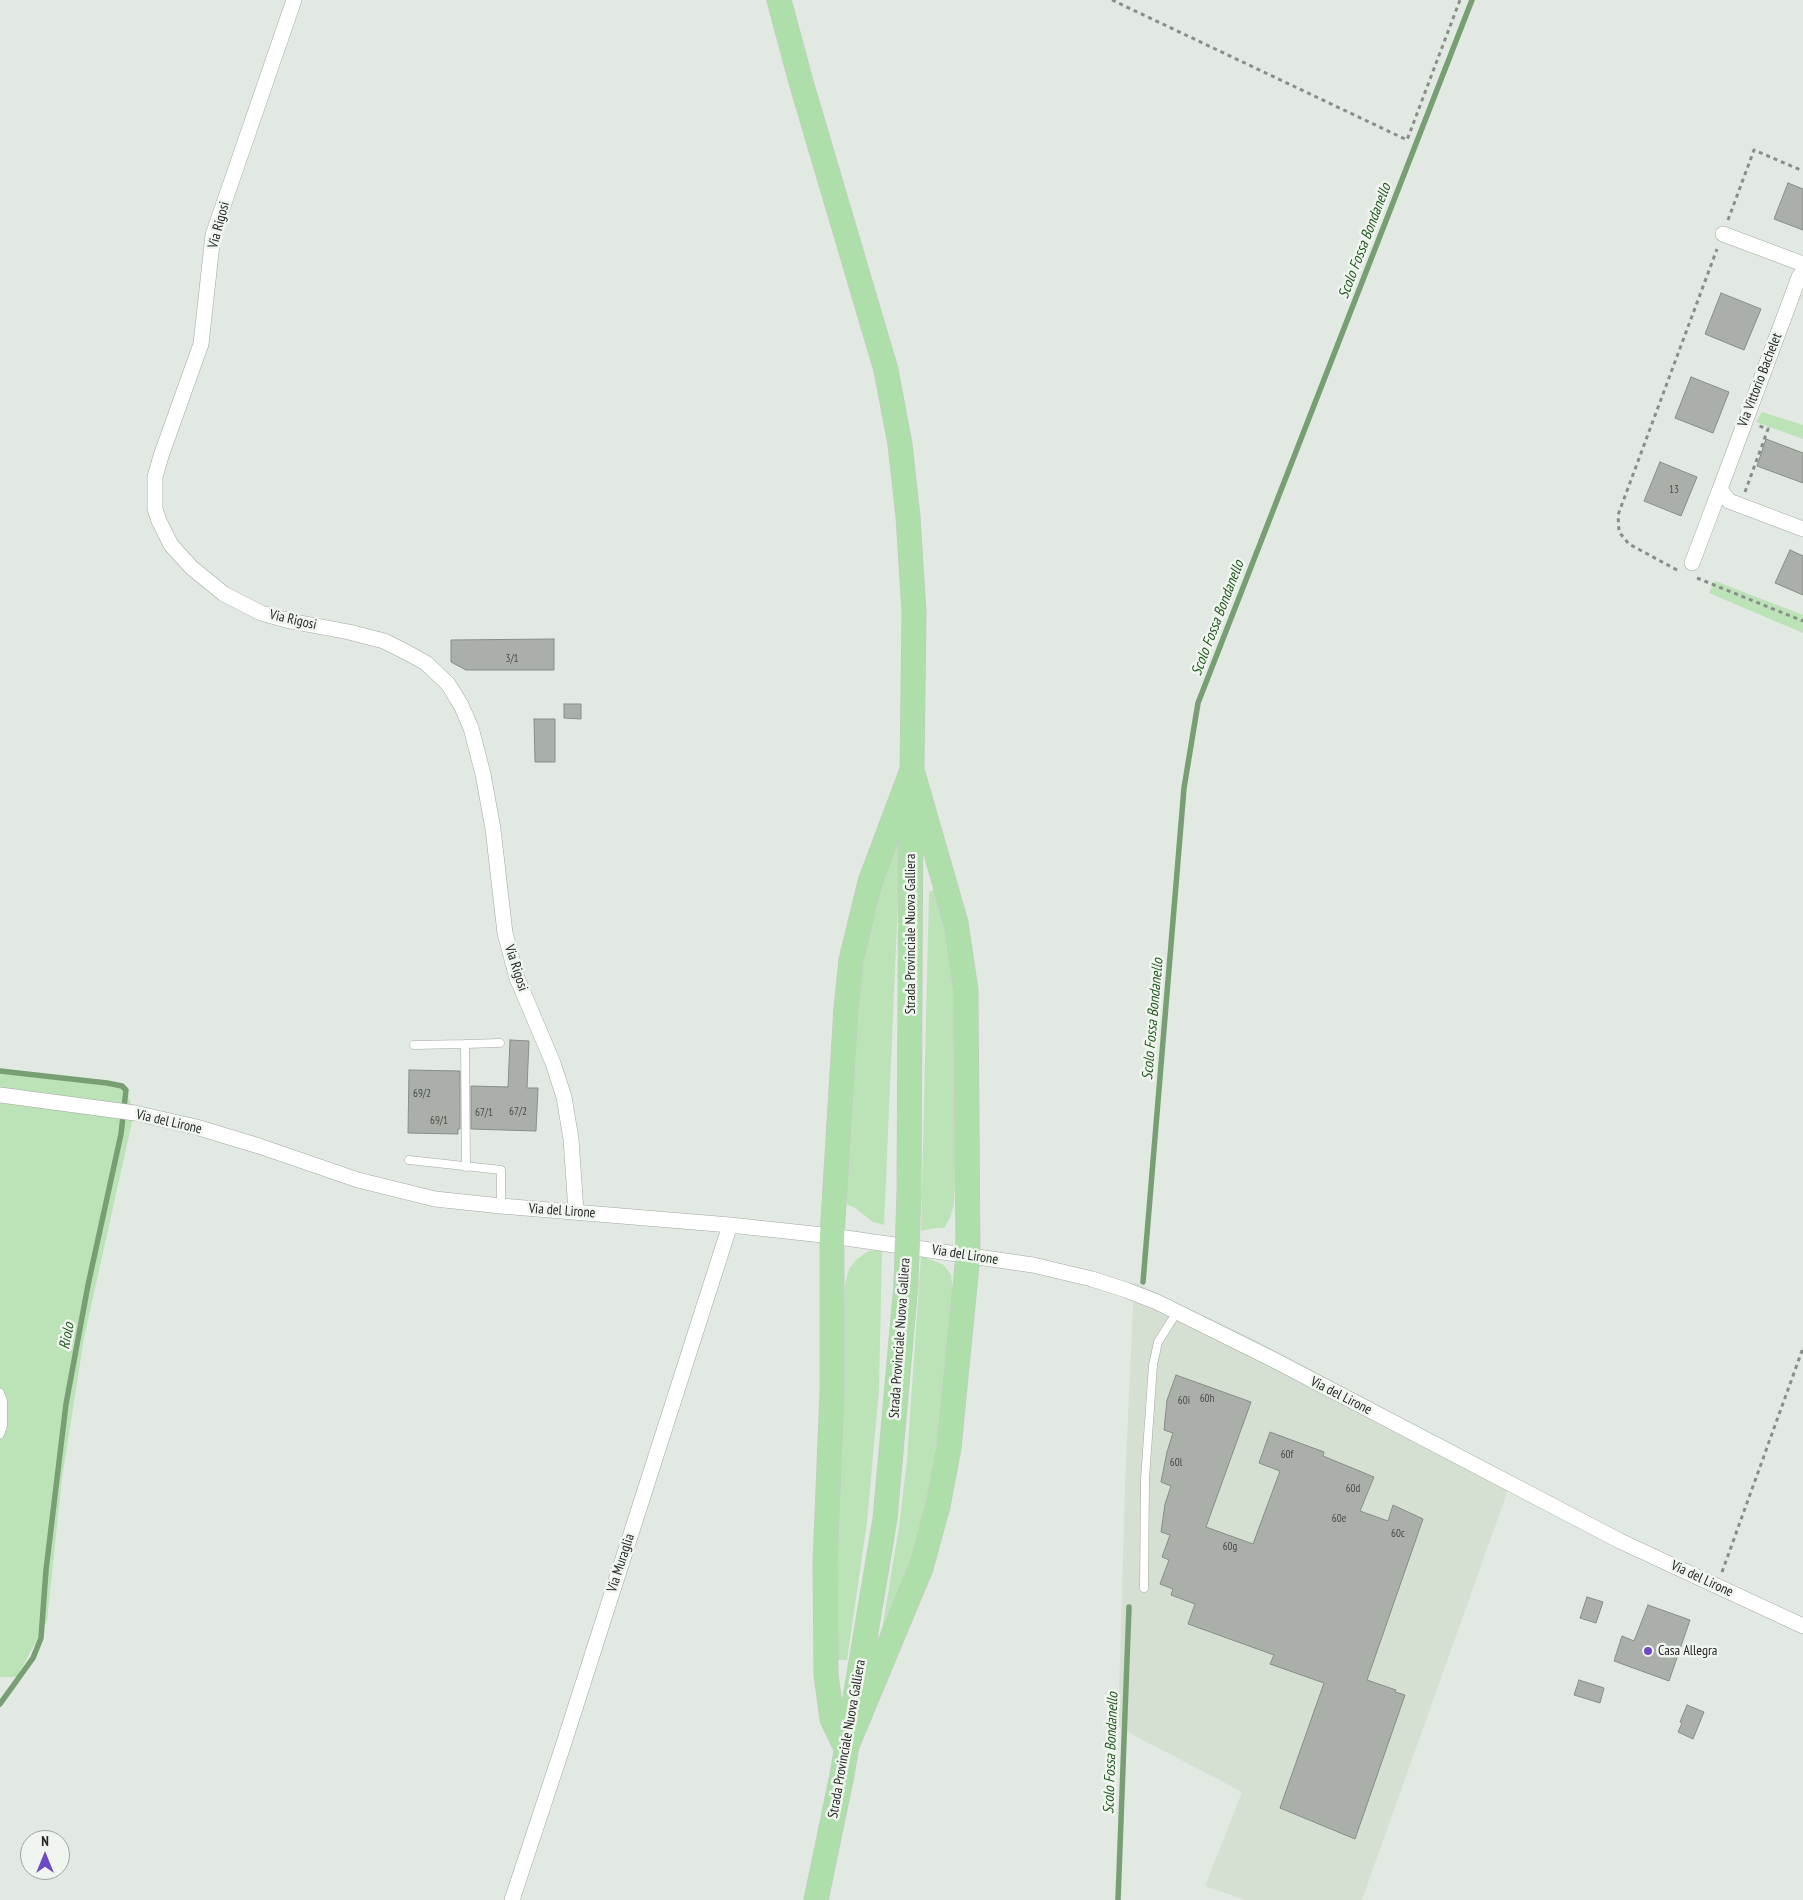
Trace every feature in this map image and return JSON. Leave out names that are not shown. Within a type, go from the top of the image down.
[{"type":"main road","name":"Strada Provinciale Nuova Galliera","points":[[779,0],[800,82],[886,370],[900,444],[908,517],[914,612],[909,1193],[906,1284],[885,1519],[842,1775],[816,1900]]},
{"type":"main road","points":[[846,1748],[832,1719],[826,1675],[825,1562],[832,1392],[832,1236],[846,1008],[851,960],[870,882],[912,770]]},
{"type":"main road","points":[[846,1748],[921,1568],[938,1506],[949,1448],[968,1255],[966,990],[956,924],[912,770]]},
{"type":"street","name":"Via Rigosi","points":[[294,0],[213,235],[201,344],[155,477],[154,509],[171,545],[192,568],[224,594],[262,612],[290,621],[384,641],[426,663],[448,684],[461,705],[471,728],[483,774],[506,933],[517,978],[553,1063],[564,1098],[571,1139],[576,1211]]},
{"type":"street","points":[[1723,234],[1803,264]]},
{"type":"street","name":"Via Vittorio Bachelet","points":[[1688,570],[1720,490],[1799,276],[1803,272]]},
{"type":"street","points":[[1720,490],[1729,501],[1803,529]]},
{"type":"street","name":"Via del Lirone","points":[[0,1095],[115,1110],[196,1127],[259,1146],[358,1180],[434,1198],[501,1206],[576,1211],[832,1236],[1032,1265],[1092,1279],[1126,1290],[1177,1312],[1274,1360],[1620,1541],[1803,1626]]},
{"type":"street","name":"Via Muraglia","points":[[512,1900],[730,1225]]},
{"type":"lane","points":[[414,1045],[500,1043]]},
{"type":"lane","points":[[465,1044],[466,1167]]},
{"type":"lane","points":[[409,1160],[500,1170],[501,1206]]},
{"type":"lane","points":[[1144,1588],[1145,1479],[1153,1365],[1158,1342],[1177,1312]]},
{"type":"lane","points":[[0,1393],[3,1401],[3,1426],[0,1434]]},
{"type":"path","points":[[1112,0],[1407,140],[1460,0]]},
{"type":"path","points":[[1803,171],[1754,150],[1618,515],[1619,532],[1629,544],[1803,621]]},
{"type":"path","points":[[1743,496],[1768,429],[1744,422]]},
{"type":"path","points":[[1717,1587],[1803,1348]]},
{"type":"shaded area","points":[[1134,1282],[1255,1340],[1513,1476],[1362,1900],[1245,1900],[1205,1886],[1242,1792],[1118,1727],[1125,1483]]},
{"type":"green space","points":[[1762,412],[1803,425],[1803,439],[1756,422]]},
{"type":"green space","points":[[1715,581],[1803,615],[1803,633],[1709,593]]},
{"type":"green space","points":[[901,831],[884,1225],[873,1222],[854,1207],[847,1205],[846,1190],[861,952],[876,893]]},
{"type":"green space","points":[[933,890],[939,892],[948,927],[959,1023],[955,1184],[954,1204],[950,1218],[944,1228],[921,1231],[929,892]]},
{"type":"green space","points":[[0,1070],[124,1084],[134,1113],[84,1338],[62,1478],[47,1621],[17,1677],[0,1677]]},
{"type":"green space","points":[[882,1250],[879,1389],[867,1522],[847,1660],[838,1660],[833,1616],[845,1285],[849,1269],[857,1259],[869,1251]]},
{"type":"green space","points":[[921,1256],[944,1265],[951,1275],[953,1291],[946,1393],[929,1520],[881,1636],[899,1527],[907,1460]]},
{"type":"building","points":[[1788,183],[1803,189],[1803,230],[1774,219]]},
{"type":"building","points":[[1721,293],[1761,309],[1744,350],[1705,334]]},
{"type":"building","points":[[1691,377],[1729,392],[1713,433],[1675,418]]},
{"type":"building","points":[[1766,439],[1803,453],[1803,483],[1757,466]]},
{"type":"building","points":[[1660,462],[1697,477],[1681,516],[1644,501]]},
{"type":"building","points":[[1790,550],[1803,556],[1803,595],[1775,583]]},
{"type":"building","points":[[554,639],[554,670],[466,670],[451,662],[451,640]]},
{"type":"building","points":[[564,704],[581,704],[581,719],[564,718]]},
{"type":"building","points":[[534,719],[555,719],[555,762],[535,762]]},
{"type":"building","points":[[510,1040],[529,1041],[527,1088],[538,1088],[536,1131],[471,1129],[471,1086],[508,1087]]},
{"type":"building","points":[[409,1070],[460,1071],[460,1129],[458,1129],[458,1134],[408,1133]]},
{"type":"building","points":[[1176,1375],[1251,1402],[1206,1527],[1253,1544],[1280,1471],[1259,1463],[1270,1432],[1324,1452],[1323,1456],[1374,1477],[1360,1511],[1388,1521],[1393,1505],[1423,1519],[1367,1680],[1405,1695],[1355,1839],[1280,1808],[1324,1683],[1270,1664],[1274,1655],[1188,1624],[1195,1604],[1171,1595],[1173,1589],[1160,1584],[1169,1560],[1162,1557],[1170,1535],[1161,1532],[1165,1504],[1171,1486],[1161,1482],[1173,1433],[1164,1430],[1167,1400]]},
{"type":"building","points":[[1587,1597],[1603,1602],[1596,1623],[1580,1618]]},
{"type":"building","name":"Casa Allegra","points":[[1648,1605],[1690,1620],[1669,1681],[1614,1661],[1622,1636],[1634,1641]]},
{"type":"building","points":[[1579,1680],[1604,1688],[1600,1703],[1574,1695]]},
{"type":"building","points":[[1687,1705],[1704,1712],[1693,1739],[1678,1732]]},
{"type":"waterway","name":"Scolo Fossa Bondanello","points":[[1143,1282],[1184,788],[1198,703],[1472,0]]},
{"type":"waterway","name":"Riolo","points":[[0,1071],[107,1083],[122,1086],[126,1090],[121,1134],[88,1285],[66,1404],[46,1570],[41,1638],[33,1658],[0,1704]]},
{"type":"waterway","name":"Scolo Fossa Bondanello","points":[[1118,1900],[1129,1607]]},
{"type":"place","name":"Casa Allegra","points":[[1648,1651]]}]
